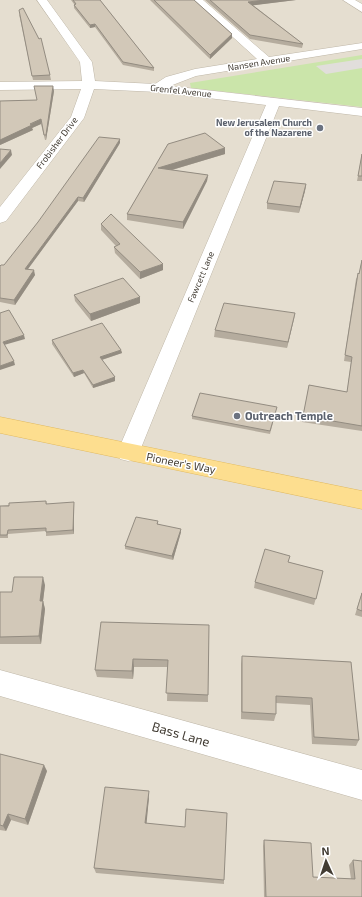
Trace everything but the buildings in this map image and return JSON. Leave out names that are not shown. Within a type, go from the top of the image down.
[{"type":"main road","name":"Pioneer's Way","points":[[0,425],[128,453],[362,500]]},
{"type":"street","name":"Frobisher Drive","points":[[0,218],[77,118],[88,84],[86,62],[42,0]]},
{"type":"street","points":[[197,0],[266,61]]},
{"type":"street","points":[[348,0],[362,9]]},
{"type":"street","name":"Nansen Avenue","points":[[158,88],[170,80],[195,73],[362,46]]},
{"type":"street","name":"Grenfel Avenue","points":[[0,86],[88,84],[158,88],[362,112]]},
{"type":"street","name":"Fawcett Lane","points":[[128,453],[274,102]]},
{"type":"street","name":"Bass Lane","points":[[0,683],[362,785]]},
{"type":"shaded area","points":[[0,0],[362,0],[362,897],[0,897]]},
{"type":"shaded area","points":[[362,59],[362,68],[326,74],[316,66]]},
{"type":"green space","points":[[362,55],[362,107],[191,88],[190,83]]},
{"type":"place","name":"New Jerusalem Church of the Nazarene","points":[[320,128]]},
{"type":"place","name":"Outreach Temple","points":[[237,416]]}]
